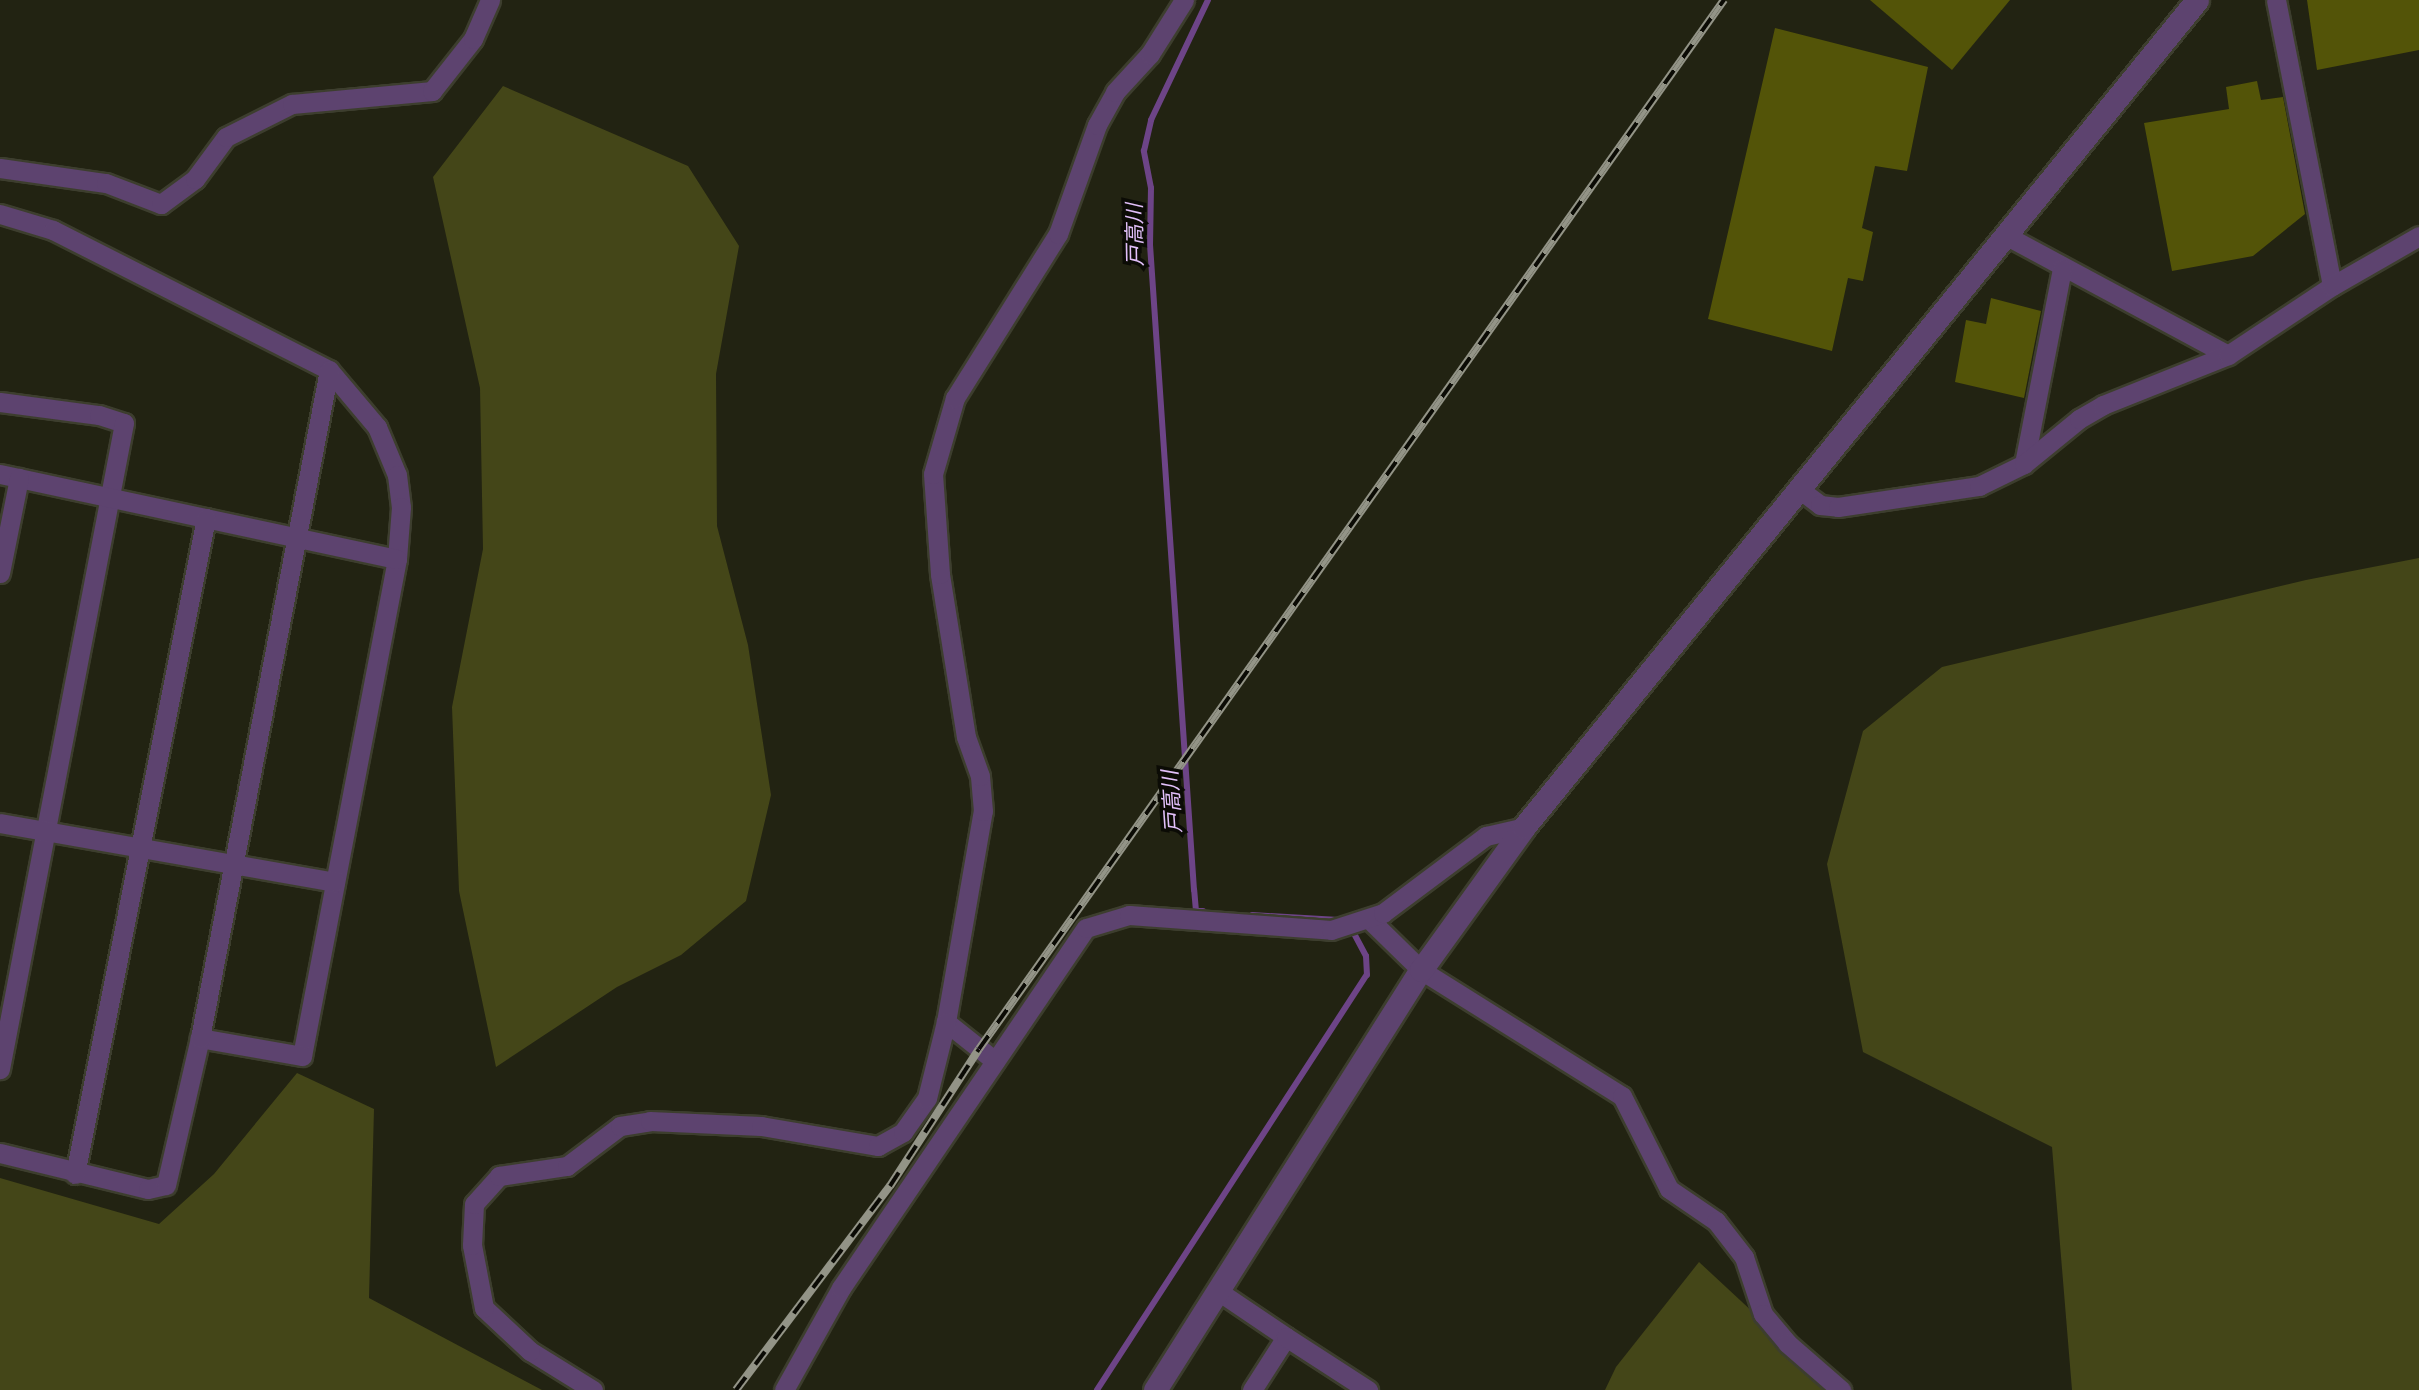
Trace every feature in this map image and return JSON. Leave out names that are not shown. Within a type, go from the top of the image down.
[{"type":"street","points":[[0,168],[106,183],[161,204],[195,179],[226,138],[292,104],[432,91],[473,39],[490,0]]},
{"type":"street","points":[[593,1390],[530,1351],[484,1308],[472,1245],[474,1204],[499,1176],[566,1166],[620,1126],[650,1121],[761,1126],[878,1146],[903,1132],[927,1098],[946,1022],[983,811],[980,776],[966,737],[940,574],[933,485],[939,443],[955,398],[977,359],[1058,234],[1097,125],[1115,92],[1150,54],[1184,0]]},
{"type":"street","points":[[1154,1390],[1421,970],[1524,827],[2197,0]]},
{"type":"street","points":[[2276,0],[2332,286]]},
{"type":"street","points":[[0,214],[52,230],[329,370],[377,427],[397,475],[401,507],[397,559],[302,1056],[200,1038]]},
{"type":"street","points":[[2005,235],[2062,269],[2228,355]]},
{"type":"street","points":[[1799,489],[1820,506],[1838,507],[1948,494],[1979,486],[2024,464],[2079,418],[2104,405],[2228,355],[2332,286],[2419,236]]},
{"type":"street","points":[[2024,464],[2062,269]]},
{"type":"street","points":[[0,1153],[75,1174],[148,1189],[166,1185],[200,1038],[329,370]]},
{"type":"street","points":[[0,402],[99,415],[124,423],[113,498],[0,1069]]},
{"type":"street","points":[[0,573],[9,476],[397,559]]},
{"type":"street","points":[[75,1174],[206,518]]},
{"type":"street","points":[[0,823],[335,882]]},
{"type":"street","points":[[784,1390],[841,1288],[1086,928],[1108,918],[1129,915],[1331,930],[1370,920],[1486,836],[1524,827]]},
{"type":"street","points":[[1370,920],[1421,970],[1622,1096],[1669,1189],[1716,1221],[1744,1257],[1763,1314],[1787,1343],[1841,1390]]},
{"type":"street","points":[[946,1022],[995,1060]]},
{"type":"street","points":[[1218,1291],[1368,1390]]},
{"type":"street","points":[[1252,1390],[1286,1337]]},
{"type":"shaded area","points":[[503,86],[688,166],[739,246],[716,374],[717,526],[748,645],[771,795],[746,901],[681,955],[617,987],[496,1067],[459,891],[452,707],[483,549],[480,388],[433,177]]},
{"type":"shaded area","points":[[2419,558],[2419,1390],[2072,1390],[2052,1147],[1863,1052],[1827,864],[1863,731],[1942,667],[2306,580]]},
{"type":"shaded area","points":[[297,1073],[374,1109],[369,1298],[542,1390],[0,1390],[0,1178],[159,1224],[214,1174]]},
{"type":"shaded area","points":[[1699,1262],[1837,1390],[1605,1390],[1616,1367]]},
{"type":"building","points":[[1870,0],[2010,0],[1952,70]]},
{"type":"building","points":[[2307,0],[2419,0],[2419,50],[2317,70]]},
{"type":"building","points":[[1775,28],[1928,67],[1907,171],[1875,166],[1862,228],[1873,232],[1863,281],[1848,278],[1832,351],[1708,319]]},
{"type":"building","points":[[2257,81],[2261,100],[2283,97],[2305,214],[2253,256],[2172,271],[2144,123],[2229,109],[2226,87]]},
{"type":"building","points":[[1991,298],[2041,311],[2024,398],[1955,382],[1966,320],[1986,324]]},
{"type":"waterway","name":"戸高川","points":[[1203,911],[1196,911],[1194,890],[1150,245],[1151,188],[1144,151],[1151,120],[1208,0]]},
{"type":"waterway","name":"戸高川","points":[[1252,915],[1339,920]]},
{"type":"waterway","name":"戸高川","points":[[1097,1390],[1367,975],[1366,956],[1350,926]]},
{"type":"railway","points":[[736,1390],[890,1186],[979,1049],[1724,0]]}]
